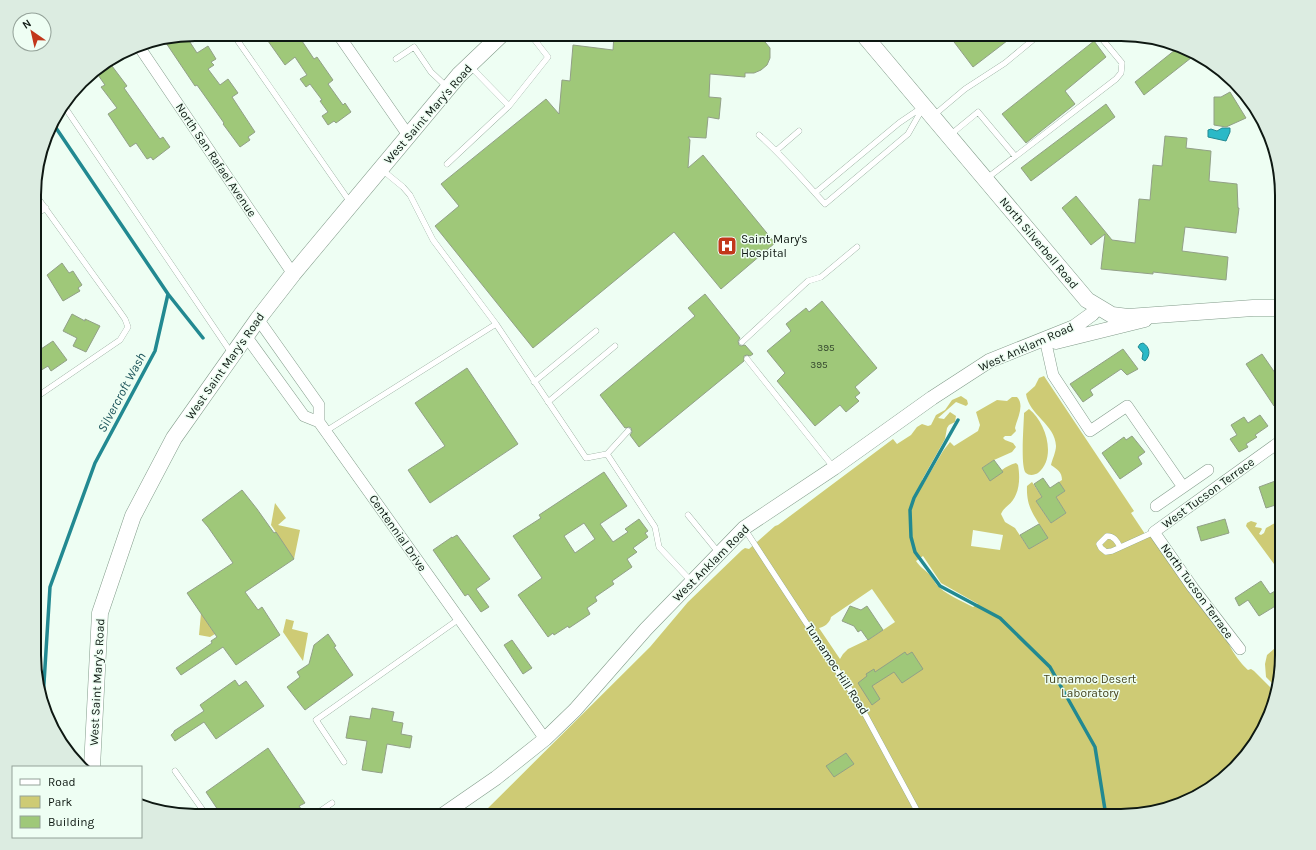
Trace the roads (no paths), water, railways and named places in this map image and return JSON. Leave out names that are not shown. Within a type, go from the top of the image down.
[{"type":"main road","name":"West Saint Mary's Road","points":[[92,766],[100,613],[133,516],[174,438],[258,319],[293,274],[448,88],[469,65],[495,41]]},
{"type":"main road","name":"North Silverbell Road","points":[[869,41],[1087,300],[1112,314],[1128,317],[1253,308],[1275,308]]},
{"type":"street","points":[[343,41],[408,135]]},
{"type":"street","name":"North San Rafael Avenue","points":[[142,50],[293,274]]},
{"type":"street","name":"West Anklam Road","points":[[451,809],[496,778],[545,739],[575,710],[646,629],[744,528],[834,468],[932,398],[989,361],[1017,350],[1045,342],[1074,327],[1092,314],[1098,306]]},
{"type":"street","points":[[1166,314],[1115,328],[1045,342],[1054,375],[1090,431],[1128,406],[1183,487]]},
{"type":"street","points":[[258,319],[319,405],[319,422]]},
{"type":"street","name":"Centennial Drive","points":[[246,336],[304,416],[319,422],[326,431],[545,739]]},
{"type":"street","name":"West Tucson Terrace","points":[[1154,532],[1275,445]]},
{"type":"street","points":[[1156,506],[1208,470]]},
{"type":"street","name":"North Tucson Terrace","points":[[1154,532],[1193,588],[1240,649]]},
{"type":"lane","points":[[238,41],[351,204]]},
{"type":"lane","points":[[447,164],[509,106],[548,57],[535,41]]},
{"type":"lane","points":[[815,193],[899,123],[929,111],[965,89],[1005,63],[1032,41]]},
{"type":"lane","points":[[986,179],[1116,79],[1121,73],[1122,63],[1104,41]]},
{"type":"lane","points":[[396,59],[414,47],[431,72],[448,88]]},
{"type":"lane","points":[[469,65],[509,106]]},
{"type":"lane","points":[[67,110],[232,355]]},
{"type":"lane","points":[[759,135],[777,150],[825,204],[909,133],[929,111]]},
{"type":"lane","points":[[949,136],[978,112],[1015,156]]},
{"type":"lane","points":[[777,150],[799,131]]},
{"type":"lane","points":[[381,169],[403,187],[410,195],[433,240],[496,324],[586,458],[606,454],[628,431]]},
{"type":"lane","points":[[41,202],[118,309],[128,327],[120,340],[41,394]]},
{"type":"lane","points":[[41,211],[46,208]]},
{"type":"lane","points":[[742,342],[808,281],[821,277],[857,247]]},
{"type":"lane","points":[[326,431],[496,324]]},
{"type":"lane","points":[[534,382],[596,331]]},
{"type":"lane","points":[[548,402],[615,346]]},
{"type":"lane","points":[[747,359],[834,468]]},
{"type":"lane","points":[[606,454],[655,527],[659,547],[691,582]]},
{"type":"lane","points":[[688,515],[719,553]]},
{"type":"lane","name":"Tumamoc Hill Road","points":[[744,528],[860,705],[916,809]]},
{"type":"lane","points":[[1120,547],[1154,532]]},
{"type":"lane","points":[[344,762],[316,720],[459,619]]},
{"type":"lane","points":[[175,771],[202,809]]},
{"type":"lane","points":[[323,809],[332,803]]},
{"type":"water","points":[[1222,128],[1230,128],[1226,141],[1208,137],[1208,130],[1211,129],[1217,131]]},
{"type":"water","points":[[1143,343],[1149,351],[1145,361],[1142,359],[1143,353],[1138,347]]},
{"type":"waterway","name":"Silvercroft Wash","points":[[44,685],[50,587],[95,463],[155,351],[168,294],[56,128]]},
{"type":"waterway","points":[[168,294],[203,338]]},
{"type":"waterway","points":[[958,420],[914,498],[910,510],[911,537],[915,552],[940,586],[1000,618],[1050,667],[1095,747],[1105,809]]},
{"type":"place","name":"Saint Mary's Hospital","points":[[727,246]]},
{"type":"park label","name":"Tumamoc Desert Laboratory","points":[[1090,686]]}]
